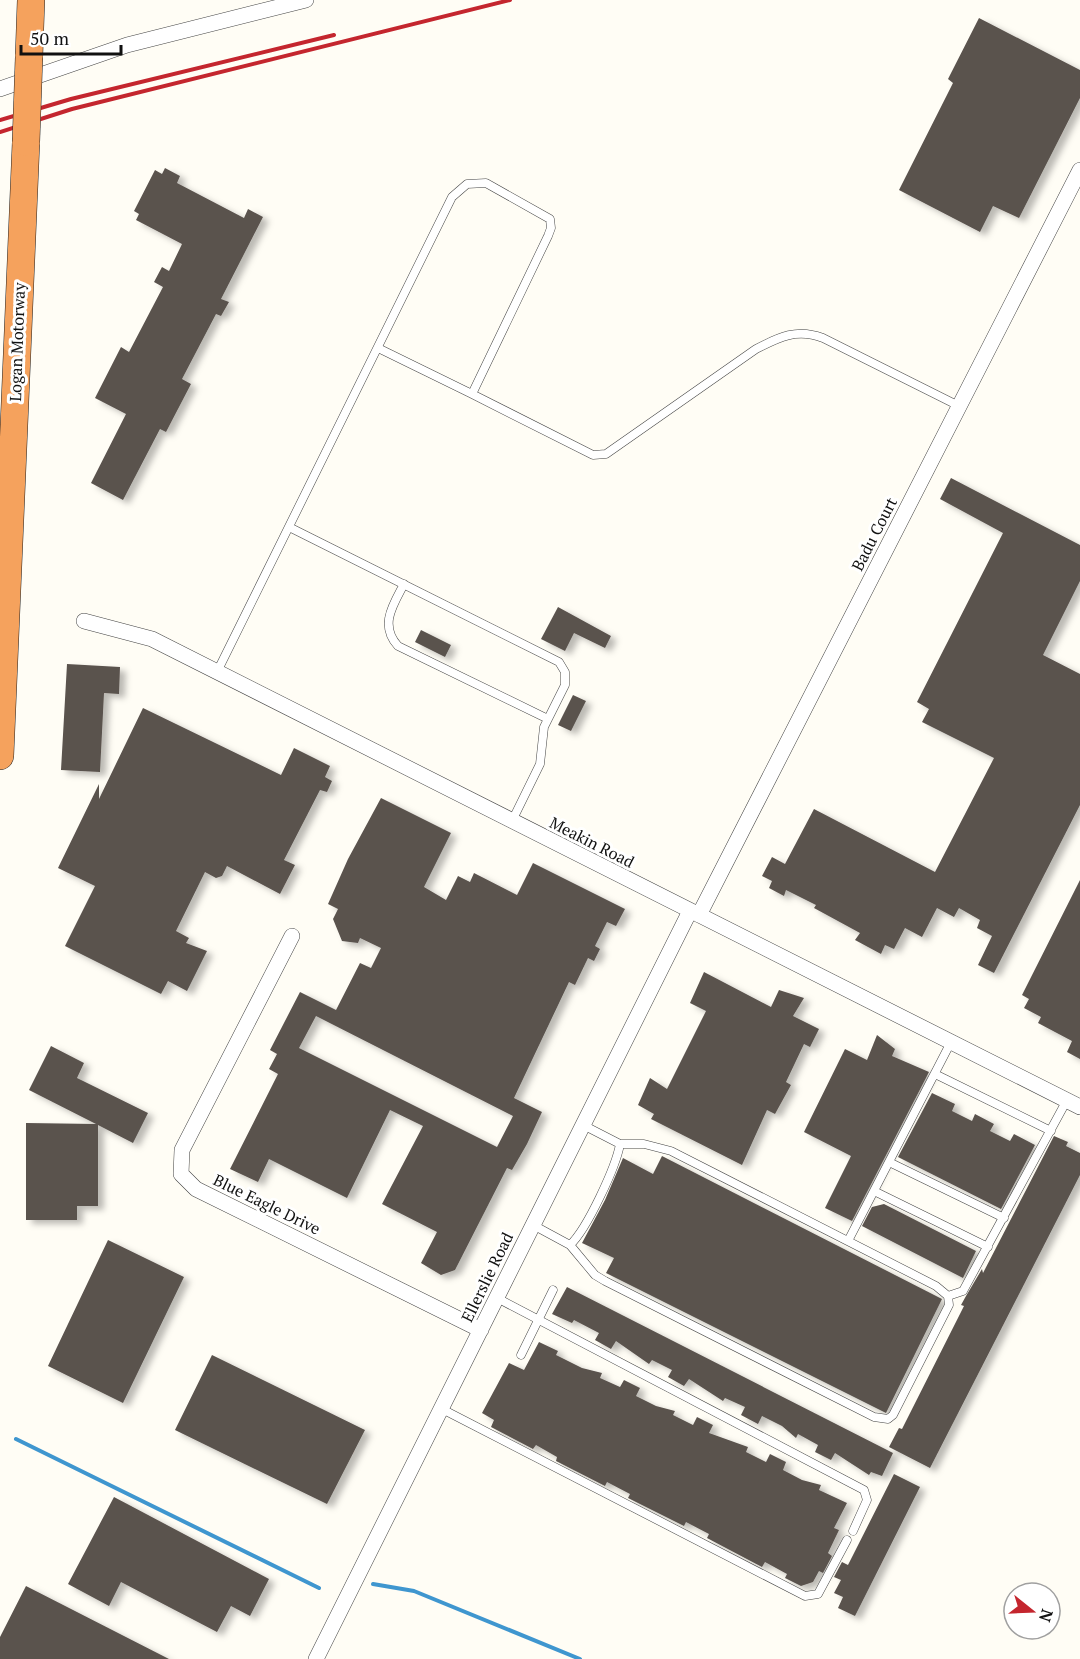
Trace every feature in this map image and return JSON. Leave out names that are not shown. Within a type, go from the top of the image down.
[{"type":"highway","name":"Logan Motorway","points":[[0,756],[31,0]]},
{"type":"street","points":[[0,89],[127,45],[306,0]]},
{"type":"street","name":"Badu Court","points":[[695,913],[1080,170]]},
{"type":"street","name":"Meakin Road","points":[[84,621],[152,639],[1073,1104]]},
{"type":"street","name":"Ellerslie Road","points":[[316,1659],[583,1125],[695,913]]},
{"type":"street","name":"Blue Eagle Drive","points":[[292,936],[182,1150],[182,1174],[196,1189],[482,1330]]},
{"type":"lane","points":[[217,672],[452,197],[467,184],[486,183],[545,214],[550,219],[551,228],[472,394]]},
{"type":"lane","points":[[378,348],[593,455],[606,454],[756,349],[778,337],[804,333],[823,338],[959,406]]},
{"type":"lane","points":[[289,527],[559,662],[565,672],[565,685],[544,727],[540,764],[512,821]]},
{"type":"lane","points":[[404,584],[389,615],[387,627],[390,638],[398,646],[548,719]]},
{"type":"lane","points":[[848,1241],[951,1042]]},
{"type":"lane","points":[[935,1074],[1051,1131]]},
{"type":"lane","points":[[948,1296],[963,1291],[1051,1131],[1073,1104]]},
{"type":"lane","points":[[533,1226],[570,1245],[595,1275],[605,1281],[882,1419],[893,1415],[949,1305],[948,1296],[936,1286],[671,1151],[644,1144],[620,1144],[583,1125]]},
{"type":"lane","points":[[570,1245],[579,1235],[611,1172],[620,1144]]},
{"type":"lane","points":[[889,1162],[1004,1218]]},
{"type":"lane","points":[[874,1191],[988,1247]]},
{"type":"lane","points":[[521,1355],[553,1290]]},
{"type":"lane","points":[[497,1298],[864,1490],[867,1500],[853,1531]]},
{"type":"lane","points":[[442,1409],[805,1596],[818,1594],[847,1540]]},
{"type":"building","points":[[979,18],[1080,70],[1080,98],[1019,218],[993,206],[980,232],[899,190],[953,83],[948,79]]},
{"type":"building","points":[[165,168],[180,176],[177,183],[244,218],[248,209],[263,217],[221,299],[229,302],[221,316],[216,314],[182,379],[191,384],[166,432],[160,429],[123,500],[91,483],[126,414],[95,398],[121,347],[129,352],[163,287],[154,282],[162,267],[169,271],[182,244],[136,220],[139,214],[134,211],[155,170],[162,174]]},
{"type":"building","points":[[951,478],[1080,545],[1080,581],[1043,655],[1080,674],[1080,805],[994,973],[978,965],[992,936],[977,928],[980,920],[959,908],[954,917],[937,908],[922,937],[905,928],[894,949],[885,945],[881,954],[855,940],[860,933],[814,908],[816,905],[786,890],[784,896],[769,888],[772,881],[762,876],[772,857],[785,864],[814,809],[935,872],[994,758],[922,722],[929,709],[917,702],[1003,533],[940,499]]},
{"type":"building","points":[[558,607],[611,636],[605,648],[574,633],[565,651],[541,639]]},
{"type":"building","points":[[421,630],[451,645],[445,657],[415,642]]},
{"type":"building","points":[[67,664],[120,667],[119,694],[104,693],[100,772],[61,770]]},
{"type":"building","points":[[573,695],[586,701],[571,731],[558,725]]},
{"type":"building","points":[[143,708],[281,775],[294,748],[330,766],[325,777],[332,781],[327,792],[320,790],[284,860],[295,865],[280,894],[227,866],[222,876],[216,878],[205,872],[176,931],[189,938],[186,943],[207,951],[187,991],[168,981],[161,994],[65,946],[95,886],[58,868],[99,784],[99,799]]},
{"type":"building","points":[[381,798],[451,833],[424,887],[446,900],[458,876],[470,882],[474,873],[517,895],[533,863],[625,909],[616,926],[607,922],[595,946],[600,949],[594,961],[588,958],[575,985],[569,982],[514,1098],[542,1112],[527,1144],[512,1170],[507,1168],[455,1270],[441,1275],[421,1263],[437,1232],[382,1204],[423,1126],[390,1110],[347,1198],[269,1159],[258,1182],[230,1169],[278,1074],[269,1069],[277,1054],[270,1050],[300,992],[336,1010],[360,963],[371,968],[381,948],[360,938],[358,943],[342,941],[333,919],[338,909],[328,904],[348,859]],"holes":[[[316,1016],[513,1116],[497,1147],[299,1048]]]},
{"type":"building","points":[[1080,880],[1080,1059],[1067,1052],[1072,1041],[1038,1023],[1041,1017],[1024,1008],[1029,999],[1022,995]]},
{"type":"building","points":[[704,972],[771,1007],[779,990],[804,998],[793,1016],[819,1029],[810,1047],[804,1044],[786,1082],[791,1085],[775,1114],[767,1110],[742,1165],[651,1119],[654,1114],[638,1105],[650,1078],[667,1089],[706,1011],[690,1003]]},
{"type":"building","points":[[877,1035],[895,1049],[892,1056],[929,1072],[852,1221],[825,1208],[851,1156],[804,1132],[845,1049],[867,1060]]},
{"type":"building","points":[[51,1046],[84,1063],[77,1078],[148,1113],[133,1143],[98,1125],[98,1206],[77,1206],[77,1220],[26,1220],[26,1123],[96,1124],[29,1090]]},
{"type":"building","points":[[932,1093],[955,1104],[952,1111],[972,1121],[975,1114],[994,1124],[990,1131],[1010,1141],[1014,1134],[1035,1145],[1001,1209],[898,1157]]},
{"type":"building","points":[[1054,1136],[1068,1142],[1066,1146],[1080,1153],[1080,1175],[930,1468],[889,1447],[899,1428],[902,1429],[964,1306],[961,1305],[982,1269],[983,1273]]},
{"type":"building","points":[[662,1156],[942,1299],[886,1413],[606,1273],[614,1258],[582,1243],[605,1200],[623,1158],[653,1174]]},
{"type":"building","points":[[884,1204],[976,1251],[963,1278],[862,1226],[872,1207]]},
{"type":"building","points":[[108,1240],[184,1277],[123,1403],[48,1366]]},
{"type":"building","points":[[567,1287],[893,1453],[882,1476],[871,1472],[869,1475],[835,1453],[831,1460],[815,1452],[818,1445],[798,1434],[796,1438],[782,1426],[762,1416],[758,1424],[741,1415],[745,1407],[725,1398],[723,1401],[689,1379],[684,1386],[668,1377],[672,1370],[652,1360],[649,1364],[616,1341],[611,1349],[595,1340],[599,1333],[574,1320],[572,1323],[552,1314]]},
{"type":"building","points":[[539,1342],[558,1351],[556,1355],[582,1368],[602,1373],[600,1378],[620,1387],[624,1380],[640,1388],[636,1396],[656,1406],[675,1411],[673,1415],[693,1425],[697,1417],[713,1425],[709,1433],[748,1447],[746,1452],[766,1462],[770,1454],[786,1462],[783,1470],[802,1480],[821,1485],[819,1490],[847,1503],[834,1528],[839,1530],[828,1553],[832,1556],[823,1573],[819,1571],[813,1582],[801,1586],[785,1578],[787,1574],[765,1562],[762,1567],[707,1538],[709,1534],[686,1522],[684,1526],[628,1498],[630,1494],[607,1482],[605,1486],[556,1461],[557,1457],[536,1445],[533,1449],[491,1427],[494,1420],[482,1413],[509,1363],[524,1370]]},
{"type":"building","points":[[212,1355],[365,1430],[327,1504],[175,1430]]},
{"type":"building","points":[[894,1474],[920,1487],[855,1616],[838,1608],[843,1597],[834,1593],[841,1580],[834,1577],[842,1562],[848,1565]]},
{"type":"building","points":[[114,1497],[269,1579],[250,1616],[231,1606],[217,1632],[121,1582],[109,1606],[68,1584]]},
{"type":"building","points":[[26,1586],[169,1659],[0,1659],[0,1637]]},
{"type":"waterway","points":[[16,1439],[319,1588]]},
{"type":"waterway","points":[[373,1584],[414,1591],[580,1659]]},
{"type":"railway","points":[[0,132],[72,109],[510,0]]},
{"type":"railway","points":[[0,120],[71,99],[334,35]]}]
